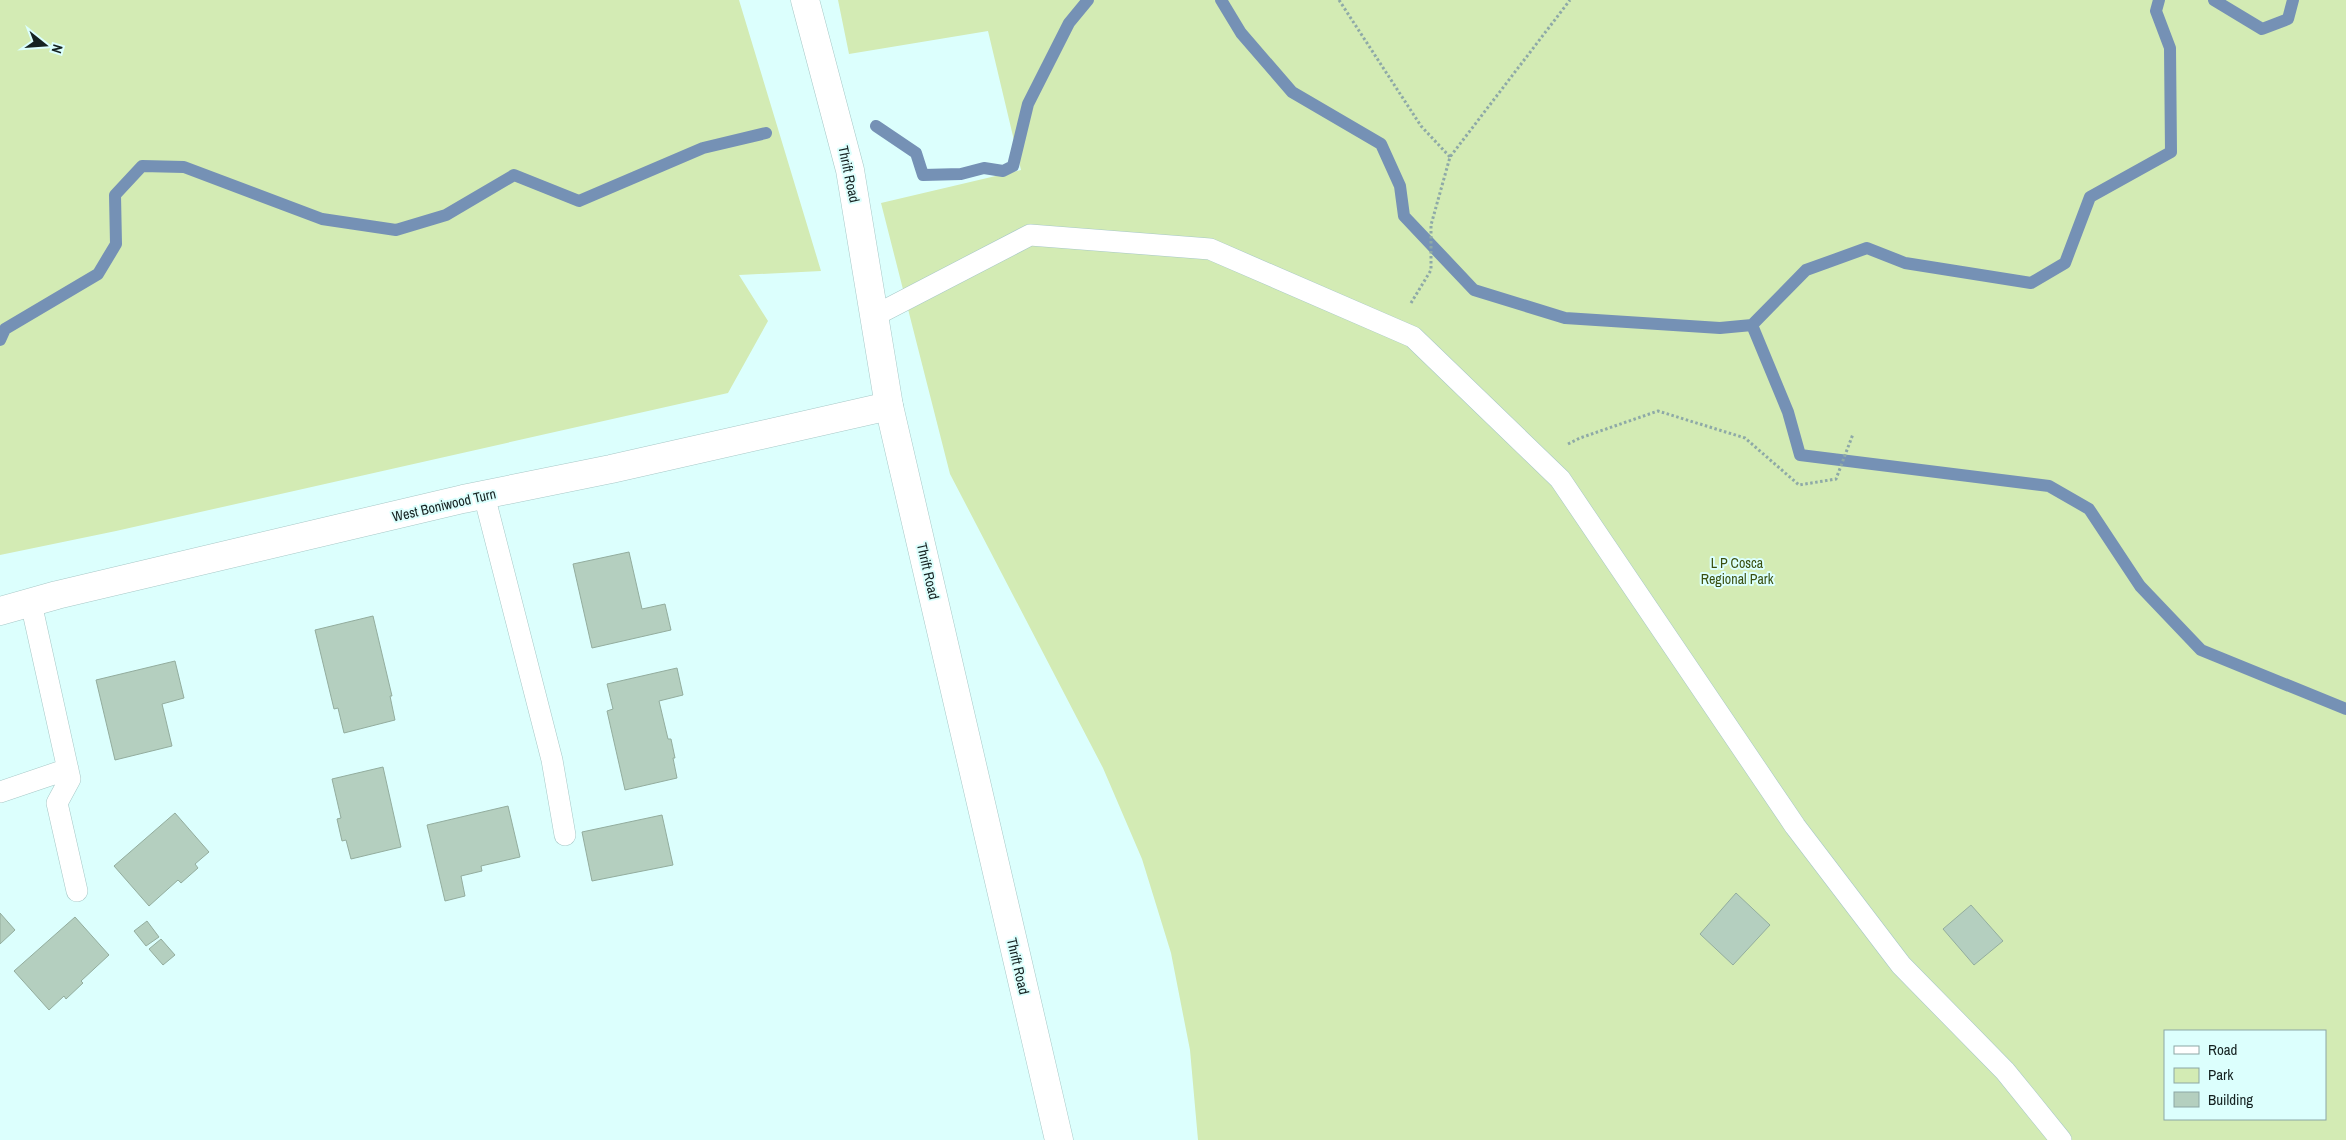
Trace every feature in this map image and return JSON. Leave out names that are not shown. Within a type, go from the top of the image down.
[{"type":"street","name":"Thrift Road","points":[[805,0],[850,170],[889,406],[1059,1140]]},
{"type":"street","name":"West Boniwood Turn","points":[[0,612],[484,495],[611,469],[889,406]]},
{"type":"lane","points":[[874,316],[1030,235],[1210,249],[1413,337],[1560,479],[1795,826],[1901,964],[2005,1071],[2061,1140]]},
{"type":"lane","points":[[484,495],[552,760],[566,835]]},
{"type":"lane","points":[[31,603],[70,779],[57,803],[76,891]]},
{"type":"lane","points":[[0,792],[68,769]]},
{"type":"path","points":[[1339,0],[1421,126],[1450,157]]},
{"type":"path","points":[[1431,270],[1431,225],[1450,157],[1570,0]]},
{"type":"path","points":[[1540,461],[1580,438],[1658,411],[1745,438],[1799,484],[1836,479],[1853,434]]},
{"type":"green space","points":[[0,0],[739,0],[821,271],[739,275],[768,321],[728,393],[116,531],[0,555]]},
{"type":"green space","name":"L P Cosca Regional Park","points":[[838,0],[2346,0],[2346,1140],[1198,1140],[1190,1050],[1171,953],[1142,859],[1103,768],[950,474],[881,203],[1021,170],[988,31],[849,54]]},
{"type":"building","points":[[629,552],[642,609],[665,604],[671,630],[592,648],[573,564]]},
{"type":"building","points":[[373,616],[392,696],[390,696],[395,720],[344,733],[338,708],[334,709],[315,630]]},
{"type":"building","points":[[175,661],[184,698],[162,704],[172,746],[115,760],[96,680]]},
{"type":"building","points":[[677,668],[683,695],[659,701],[668,739],[671,739],[677,778],[625,790],[607,711],[613,709],[607,684]]},
{"type":"building","points":[[383,767],[401,847],[351,859],[346,840],[342,841],[337,819],[341,818],[332,779]]},
{"type":"building","points":[[508,806],[520,857],[481,866],[482,871],[461,876],[465,896],[445,901],[427,825]]},
{"type":"building","points":[[175,813],[209,852],[195,864],[198,868],[181,883],[178,880],[149,906],[114,866]]},
{"type":"building","points":[[662,815],[673,865],[592,881],[582,832]]},
{"type":"building","points":[[1736,893],[1770,925],[1733,965],[1700,934]]},
{"type":"building","points":[[1971,905],[2003,941],[1974,965],[1943,929]]},
{"type":"building","points":[[0,913],[15,930],[0,944]]},
{"type":"building","points":[[75,917],[109,955],[81,981],[83,983],[66,999],[64,996],[49,1010],[14,971]]},
{"type":"building","points":[[147,921],[159,937],[146,946],[134,931]]},
{"type":"building","points":[[161,939],[175,955],[163,965],[149,949]]},
{"type":"waterway","points":[[876,126],[916,153],[923,175],[961,174],[984,168],[1003,171],[1013,166],[1028,104],[1069,23],[1088,0]]},
{"type":"waterway","points":[[1221,0],[1241,33],[1292,92],[1381,144],[1400,186],[1404,216],[1474,290],[1565,318],[1720,328],[1752,325],[1788,412],[1800,455],[2049,486],[2089,509],[2140,586],[2201,650],[2346,709]]},
{"type":"waterway","points":[[1752,325],[1806,270],[1867,248],[1905,263],[2031,283],[2065,263],[2090,197],[2171,152],[2170,48],[2156,11],[2159,0]]},
{"type":"waterway","points":[[2214,0],[2262,29],[2288,19],[2293,0]]},
{"type":"waterway","points":[[0,340],[5,329],[98,274],[116,244],[115,195],[142,166],[184,167],[322,219],[396,230],[446,215],[514,175],[579,201],[703,148],[766,133]]}]
